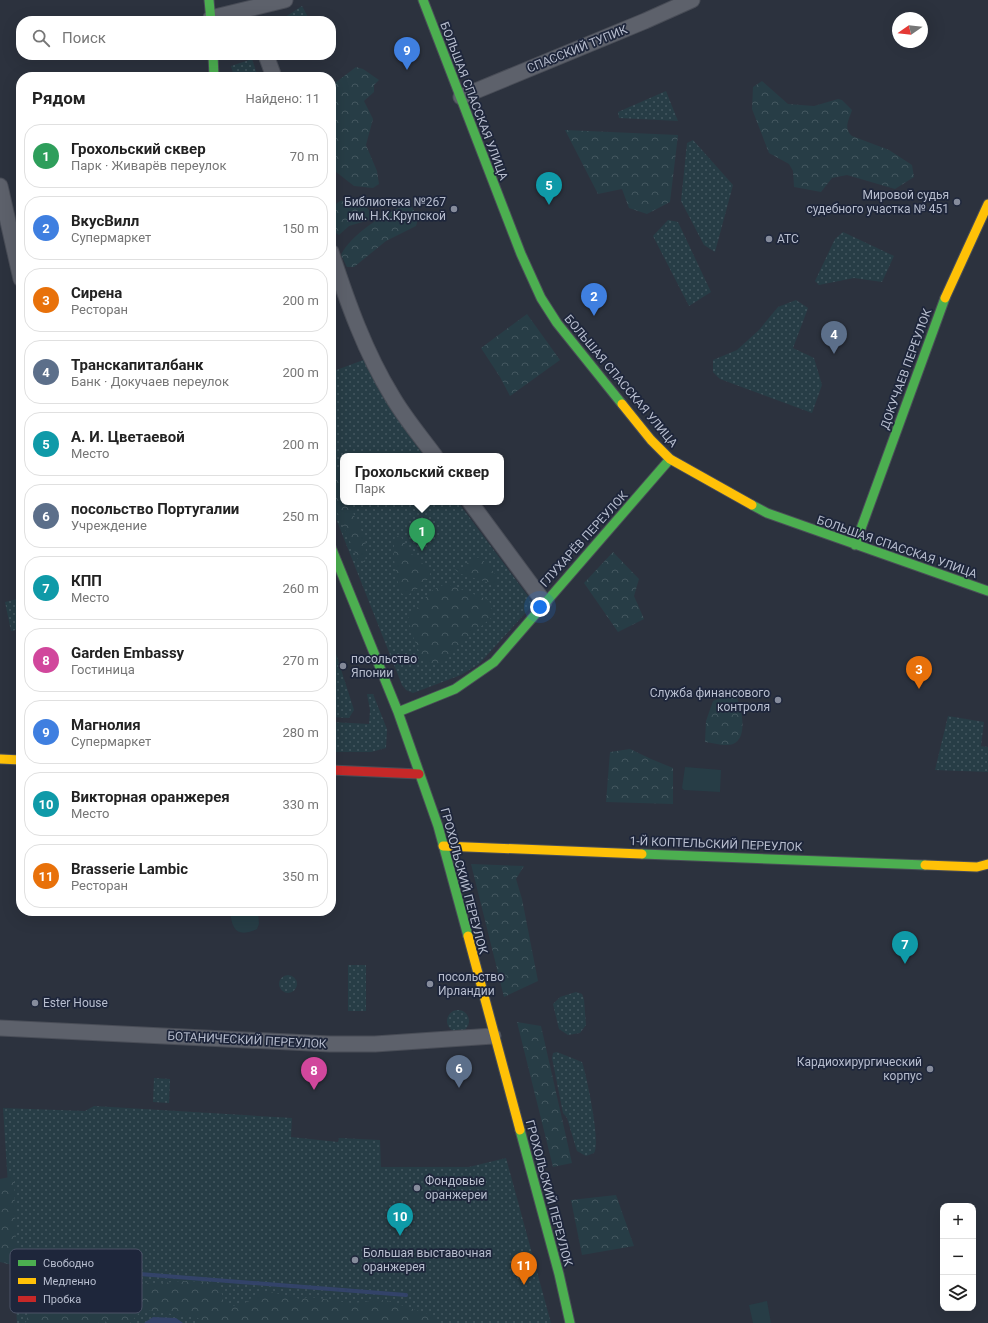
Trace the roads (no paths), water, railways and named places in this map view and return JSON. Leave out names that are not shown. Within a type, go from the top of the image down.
[{"type":"street","points":[[209,0],[211,16]]},
{"type":"street","points":[[253,15],[285,0]]},
{"type":"street","name":"БОЛЬШАЯ СПАССКАЯ УЛИЦА","points":[[423,0],[518,247],[541,298],[557,323],[582,356],[651,440],[670,459],[767,513],[988,591]]},
{"type":"street","name":"СПАССКИЙ ТУПИК","points":[[461,97],[692,0]]},
{"type":"street","points":[[213,60],[214,72]]},
{"type":"street","points":[[268,60],[272,72]]},
{"type":"street","points":[[0,186],[16,257]]},
{"type":"street","name":"ДОКУЧАЕВ ПЕРЕУЛОК","points":[[855,545],[939,312],[988,204]]},
{"type":"street","points":[[336,266],[360,331],[384,383],[392,398],[433,453]]},
{"type":"street","name":"ГЛУХАРЁВ ПЕРЕУЛОК","points":[[398,712],[455,688],[476,675],[501,654],[544,602],[670,459]]},
{"type":"street","points":[[472,505],[544,602]]},
{"type":"street","name":"ГРОХОЛЬСКИЙ ПЕРЕУЛОК","points":[[336,559],[398,712],[438,826],[557,1266],[570,1323]]},
{"type":"street","points":[[0,759],[16,760]]},
{"type":"street","points":[[336,770],[419,774]]},
{"type":"street","name":"1-Й КОПТЕЛЬСКИЙ ПЕРЕУЛОК","points":[[443,846],[977,867],[988,864]]},
{"type":"street","name":"БОТАНИЧЕСКИЙ ПЕРЕУЛОК","points":[[0,1028],[330,1044],[375,1044],[494,1036]]},
{"type":"water","points":[[153,1317],[176,1318],[183,1323],[144,1323]]},
{"type":"waterway","points":[[142,1274],[406,1295]]},
{"type":"place","name":"Магнолия","points":[[407,70]]},
{"type":"place","name":"Мировой судья судебного участка № 451","points":[[957,202]]},
{"type":"place","name":"А. И. Цветаевой","points":[[549,205]]},
{"type":"place","name":"Библиотека №267 им. Н.К.Крупской","points":[[454,209]]},
{"type":"place","name":"АТС","points":[[769,239]]},
{"type":"place","name":"ВкусВилл","points":[[594,316]]},
{"type":"place","name":"Транскапиталбанк","points":[[834,354]]},
{"type":"place","name":"Грохольский сквер","points":[[422,551]]},
{"type":"place","name":"посольство Японии","points":[[343,666]]},
{"type":"place","name":"Сирена","points":[[919,689]]},
{"type":"place","name":"Служба финансового контроля","points":[[778,700]]},
{"type":"place","name":"КПП","points":[[905,964]]},
{"type":"place","name":"посольство Ирландии","points":[[430,984]]},
{"type":"place","name":"Ester House","points":[[35,1003]]},
{"type":"place","name":"Кардиохирургический корпус","points":[[930,1069]]},
{"type":"place","name":"посольство Португалии","points":[[459,1088]]},
{"type":"place","name":"Garden Embassy","points":[[314,1090]]},
{"type":"place","name":"Фондовые оранжереи","points":[[417,1188]]},
{"type":"place","name":"Викторная оранжерея","points":[[400,1236]]},
{"type":"place","name":"Большая выставочная оранжерея","points":[[355,1260]]},
{"type":"place","name":"Brasserie Lambic","points":[[524,1285]]}]
